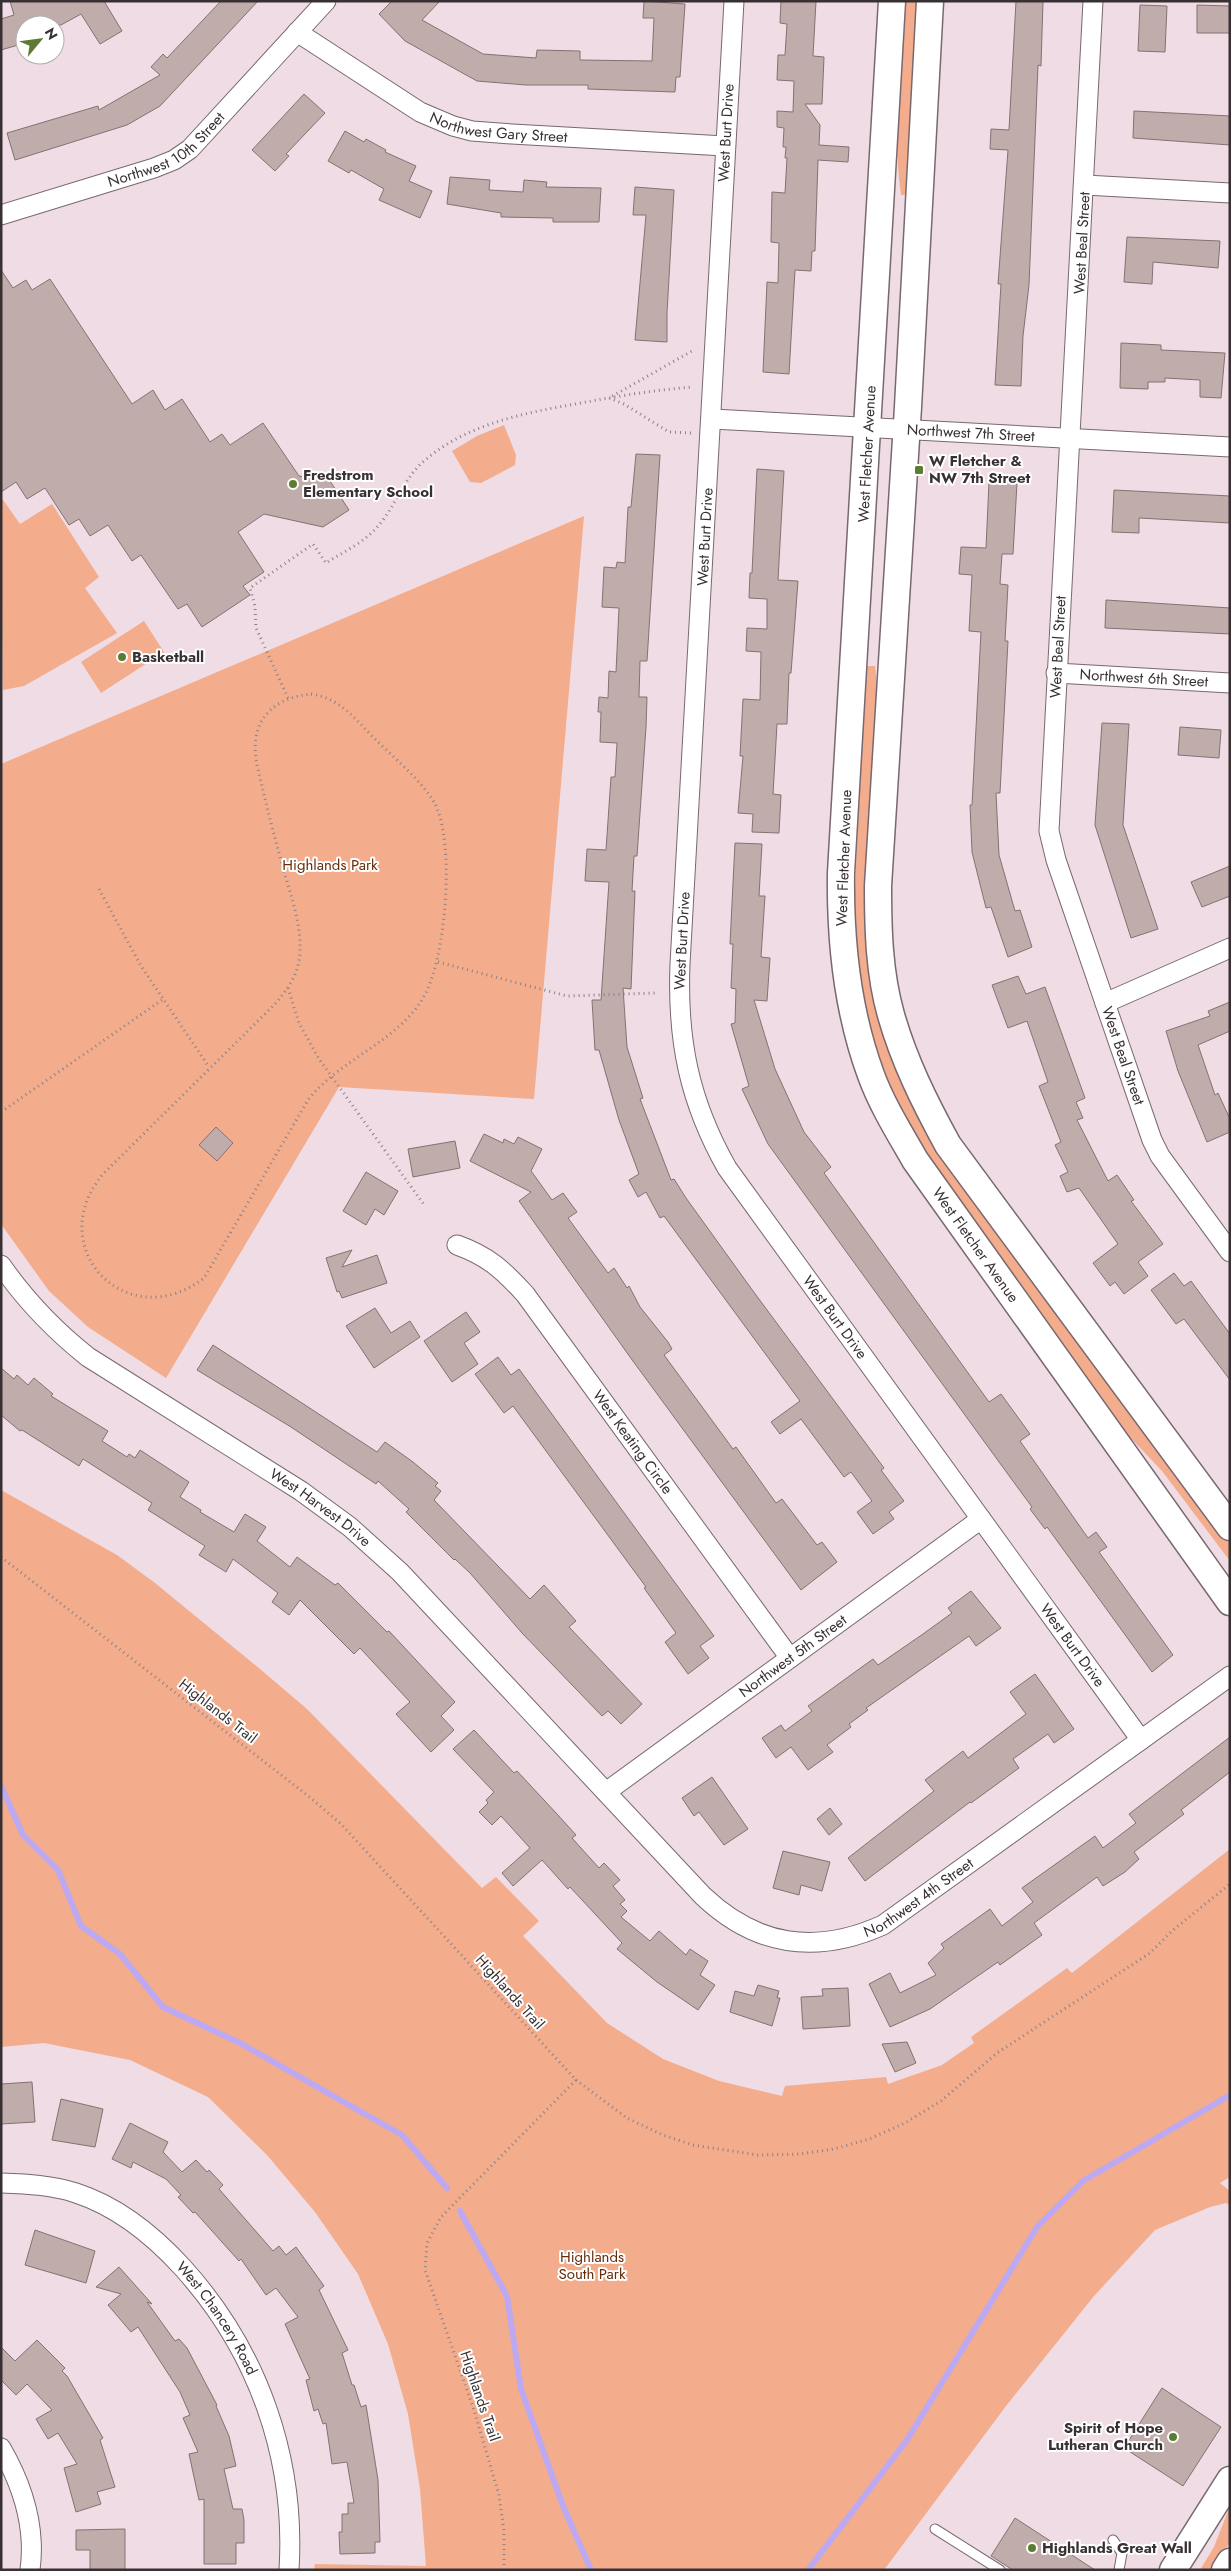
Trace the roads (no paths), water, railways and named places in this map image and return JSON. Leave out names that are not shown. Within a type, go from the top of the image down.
[{"type":"main road","name":"West Fletcher Avenue","points":[[892,1],[840,920],[847,981],[858,1036],[872,1076],[890,1117],[915,1160],[1230,1602]]},
{"type":"main road","points":[[930,1],[907,431],[878,886],[878,929],[882,971],[891,1015],[906,1060],[925,1103],[948,1145],[1230,1527]]},
{"type":"main road","points":[[1173,2570],[1230,2480]]},
{"type":"main road","points":[[1225,2570],[1230,2562]]},
{"type":"street","name":"Northwest 10th Street","points":[[1,214],[174,160],[190,150],[326,1]]},
{"type":"street","name":"West Burt Drive","points":[[734,1],[679,985],[680,1028],[686,1066],[699,1111],[710,1137],[727,1168],[1141,1740]]},
{"type":"street","name":"West Beal Street","points":[[1093,1],[1085,185],[1056,673],[1049,831],[1056,860],[1152,1140],[1160,1156],[1230,1252]]},
{"type":"street","name":"Northwest Gary Street","points":[[297,32],[420,112],[453,126],[472,131],[512,134],[725,146]]},
{"type":"street","points":[[1085,185],[1230,193]]},
{"type":"street","name":"Northwest 7th Street","points":[[712,419],[868,429],[1230,447]]},
{"type":"street","name":"Northwest 6th Street","points":[[1056,673],[1230,683]]},
{"type":"street","points":[[1105,1003],[1230,948]]},
{"type":"street","name":"West Keating Circle","points":[[457,1245],[479,1253],[500,1267],[525,1294],[790,1658]]},
{"type":"street","name":"West Harvest Drive","points":[[1,1265],[34,1309],[60,1335],[88,1357],[301,1490],[350,1527],[400,1572],[606,1792]]},
{"type":"street","name":"Northwest 5th Street","points":[[606,1792],[981,1519]]},
{"type":"street","name":"Northwest 4th Street","points":[[606,1792],[703,1896],[738,1924],[760,1934],[783,1941],[807,1944],[838,1941],[861,1935],[899,1915],[1230,1676]]},
{"type":"street","name":"West Chancery Road","points":[[1,2184],[54,2187],[77,2193],[122,2214],[146,2231],[172,2256],[218,2311],[246,2357],[274,2426],[286,2487],[289,2516],[290,2570]]},
{"type":"street","points":[[1,2448],[16,2474],[26,2502],[31,2529],[30,2570]]},
{"type":"lane","points":[[935,2529],[1000,2570]]},
{"type":"lane","points":[[1113,2540],[1122,2553],[1119,2570]]},
{"type":"waterway","points":[[1,1786],[23,1835],[58,1870],[81,1926],[120,1954],[163,2007],[240,2043],[402,2135],[447,2188]]},
{"type":"waterway","points":[[808,2570],[907,2440],[1037,2227],[1083,2181],[1230,2095]]},
{"type":"waterway","points":[[460,2211],[507,2296],[521,2389],[563,2506],[591,2570]]},
{"type":"place","name":"W Fletcher & NW 7th Street","points":[[919,470]]},
{"type":"place","name":"Fredstrom Elementary School","points":[[293,484]]},
{"type":"place","name":"Basketball","points":[[122,657]]},
{"type":"place","name":"Spirit of Hope Lutheran Church","points":[[1173,2437]]},
{"type":"place","name":"Highlands Great Wall","points":[[1032,2548]]},
{"type":"park label","name":"Highlands Park","points":[[330,865]]},
{"type":"park label","name":"Highlands South Park","points":[[592,2266]]}]
